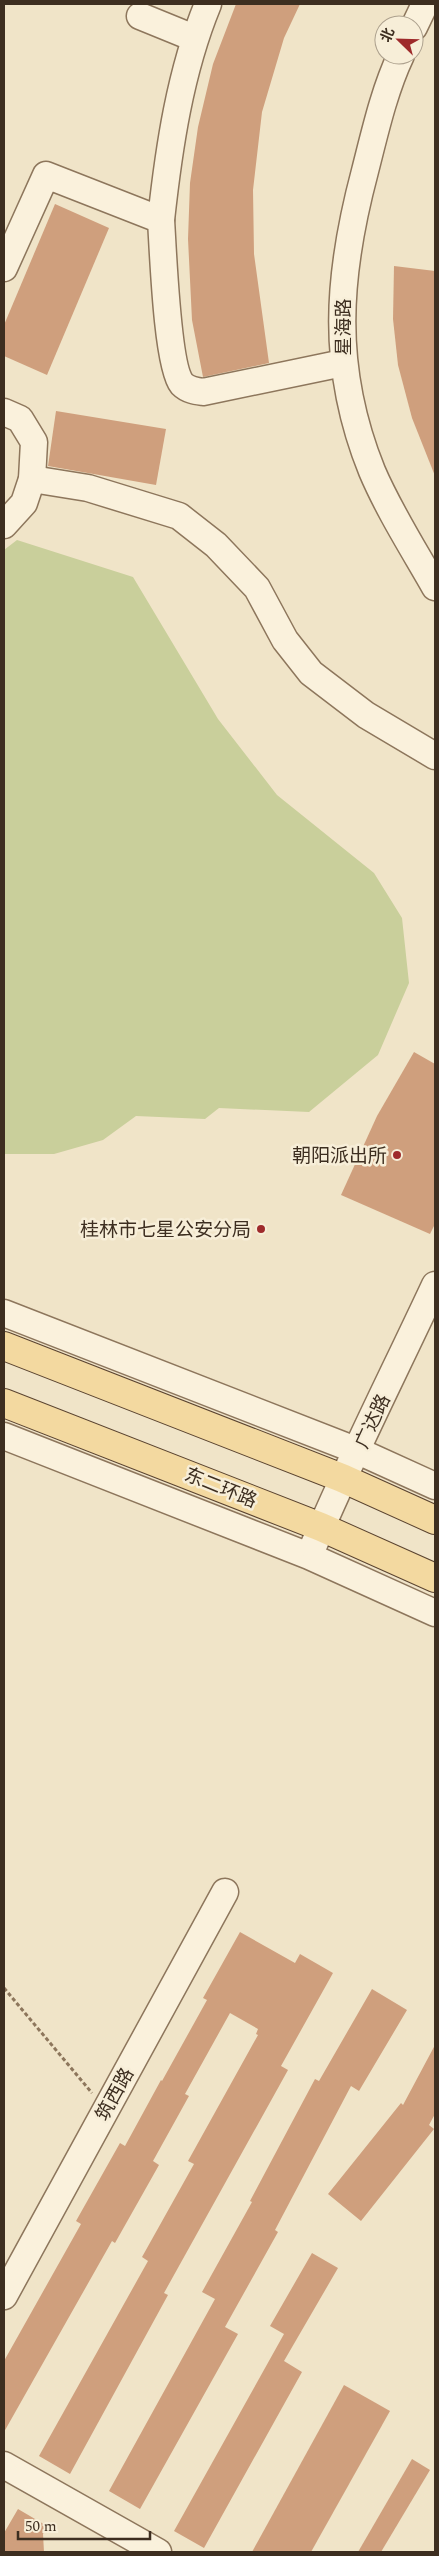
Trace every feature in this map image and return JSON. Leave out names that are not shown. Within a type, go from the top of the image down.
[{"type":"main road","points":[[4,1346],[342,1478],[435,1520]]},
{"type":"main road","name":"东二环路","points":[[4,1403],[322,1527],[435,1578]]},
{"type":"street","points":[[208,4],[194,38],[168,158],[161,220],[172,350],[177,375],[186,387],[203,392],[343,363]]},
{"type":"street","points":[[140,16],[194,38]]},
{"type":"street","name":"星海路","points":[[398,65],[375,133],[352,221],[343,278],[343,363],[352,409],[372,471],[435,587]]},
{"type":"street","points":[[4,268],[46,175],[161,220]]},
{"type":"street","points":[[4,412],[20,420],[34,442],[32,480],[24,503],[4,525]]},
{"type":"street","points":[[32,480],[88,488],[179,516],[216,544],[257,588],[285,640],[311,673],[366,715],[435,756]]},
{"type":"street","name":"广达路","points":[[309,1556],[342,1478],[358,1451],[435,1285]]},
{"type":"street","points":[[4,1313],[358,1451],[435,1486]]},
{"type":"street","points":[[4,1436],[309,1556],[435,1613]]},
{"type":"street","name":"筑西路","points":[[4,2296],[225,1892]]},
{"type":"street","points":[[4,2465],[158,2552]]},
{"type":"path","points":[[4,1988],[94,2095]]},
{"type":"green space","points":[[17,540],[133,577],[218,719],[277,795],[374,873],[402,918],[409,983],[378,1055],[309,1112],[219,1108],[205,1119],[136,1116],[103,1140],[54,1154],[4,1154],[4,550]]},
{"type":"building","points":[[236,4],[300,4],[284,38],[262,112],[253,190],[254,254],[269,363],[203,377],[192,320],[188,239],[190,183],[198,127],[213,64]]},
{"type":"building","points":[[55,204],[109,228],[47,375],[4,356],[4,325]]},
{"type":"building","points":[[394,266],[435,271],[435,476],[412,418],[398,365],[393,319]]},
{"type":"building","points":[[56,411],[166,429],[156,485],[48,466]]},
{"type":"building","name":"朝阳派出所","points":[[414,1052],[435,1064],[435,1224],[430,1234],[341,1195],[377,1116]]},
{"type":"building","points":[[240,1932],[295,1963],[300,1954],[333,1973],[281,2066],[288,2070],[164,2293],[168,2295],[70,2474],[39,2456],[148,2261],[142,2257],[194,2164],[188,2161],[258,2035],[256,2034],[258,2029],[230,2013],[185,2094],[189,2096],[153,2161],[159,2165],[115,2243],[112,2241],[4,2432],[4,2361],[81,2224],[76,2221],[120,2143],[125,2146],[162,2081],[207,2000],[203,1998]]},
{"type":"building","points":[[372,1989],[407,2010],[359,2091],[351,2086],[275,2230],[278,2232],[225,2327],[238,2334],[140,2509],[109,2491],[215,2299],[202,2292],[252,2202],[250,2201],[315,2079],[319,2081]]},
{"type":"building","points":[[435,2045],[435,2114],[429,2125],[434,2129],[361,2221],[328,2194],[401,2103],[403,2105]]},
{"type":"building","points":[[312,2253],[338,2268],[284,2361],[302,2372],[204,2548],[174,2531],[284,2334],[270,2326]]},
{"type":"building","points":[[344,2385],[390,2411],[311,2552],[252,2552]]},
{"type":"building","points":[[412,2459],[430,2470],[381,2552],[358,2552]]},
{"type":"building","points":[[18,2509],[47,2526],[43,2534],[44,2552],[4,2552],[4,2533]]},
{"type":"place","name":"朝阳派出所","points":[[397,1155]]},
{"type":"place","name":"桂林市七星公安分局","points":[[261,1229]]}]
